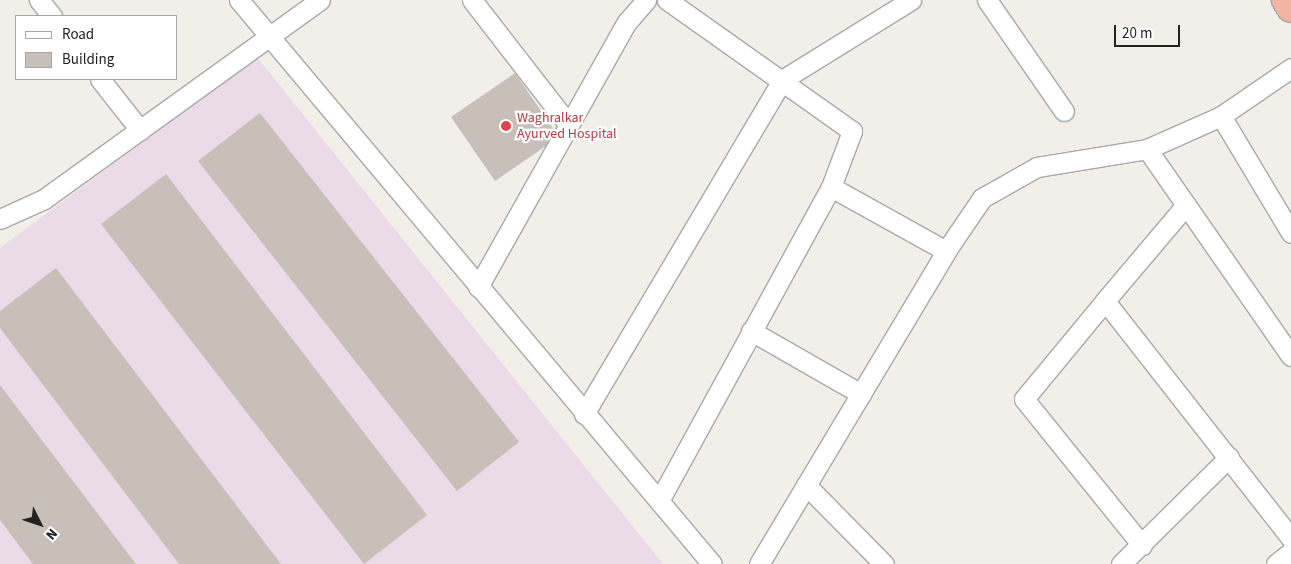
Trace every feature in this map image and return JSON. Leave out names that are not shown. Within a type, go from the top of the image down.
[{"type":"highway","points":[[1286,0],[1291,8]]},
{"type":"street","points":[[39,0],[51,15]]},
{"type":"street","points":[[239,0],[584,414],[712,564]]},
{"type":"street","points":[[0,219],[44,199],[320,0]]},
{"type":"street","points":[[472,0],[569,125]]},
{"type":"street","points":[[478,287],[626,22],[646,0]]},
{"type":"street","points":[[659,501],[831,187],[852,131],[667,0]]},
{"type":"street","points":[[584,414],[782,80],[911,0]]},
{"type":"street","points":[[987,0],[1064,111]]},
{"type":"street","points":[[760,564],[946,251],[982,198],[1037,168],[1147,149],[1221,116],[1291,68]]},
{"type":"street","points":[[101,80],[140,130]]},
{"type":"street","points":[[1221,116],[1291,233]]},
{"type":"street","points":[[1147,149],[1291,356]]},
{"type":"street","points":[[831,187],[946,251]]},
{"type":"street","points":[[1142,545],[1024,399],[1186,205]]},
{"type":"street","points":[[1104,301],[1229,457],[1291,538]]},
{"type":"street","points":[[751,331],[861,394]]},
{"type":"street","points":[[1121,564],[1229,457]]},
{"type":"street","points":[[806,485],[884,564]]},
{"type":"street","points":[[1276,564],[1291,552]]},
{"type":"shaded area","points":[[257,57],[663,564],[0,564],[0,248]]},
{"type":"building","points":[[515,73],[559,137],[495,181],[451,117]]},
{"type":"building","points":[[260,113],[519,442],[457,491],[198,161]]},
{"type":"building","points":[[166,174],[427,515],[364,564],[101,224]]},
{"type":"building","points":[[56,268],[281,564],[179,564],[0,328],[0,311]]},
{"type":"building","points":[[0,385],[136,564],[33,564],[0,520]]},
{"type":"place","name":"Waghralkar Ayurved Hospital","points":[[506,126]]}]
